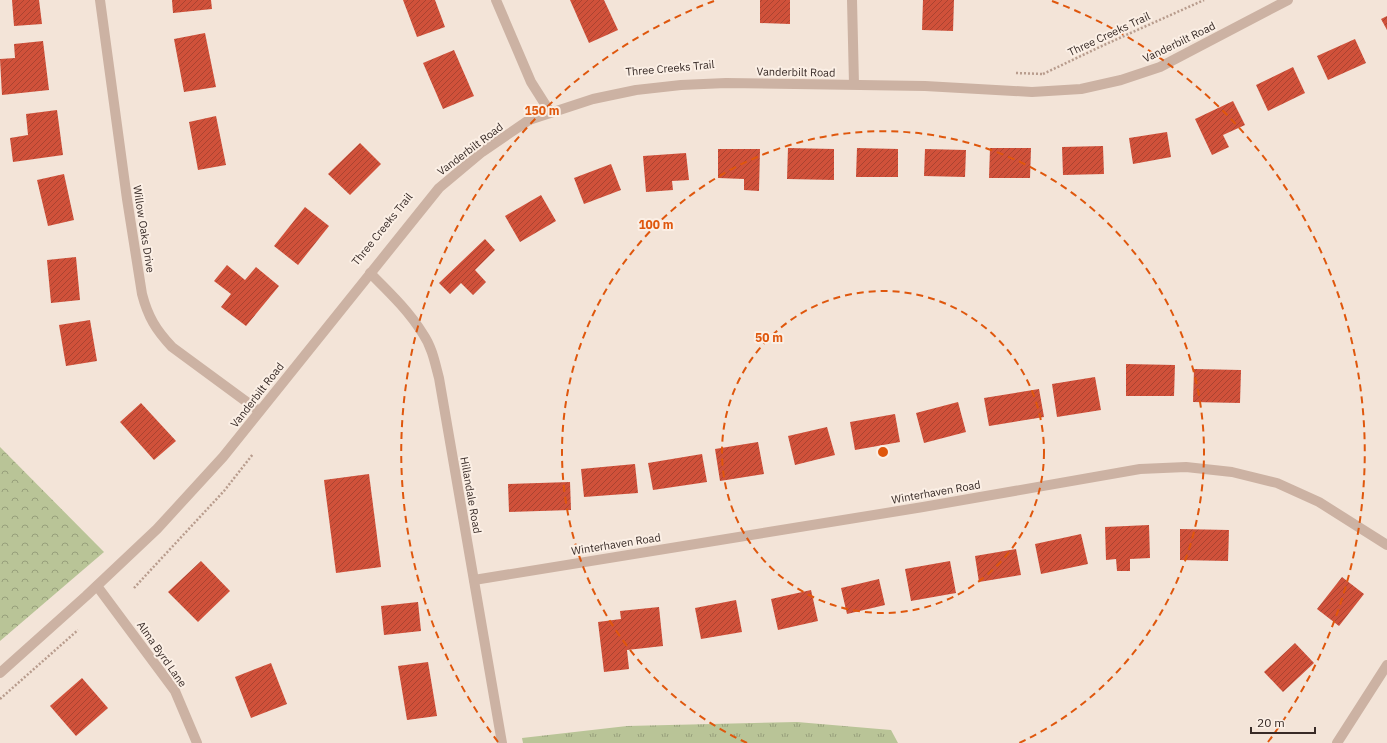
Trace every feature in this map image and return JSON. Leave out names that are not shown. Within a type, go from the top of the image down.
[{"type":"street","name":"Willow Oaks Drive","points":[[100,0],[127,199],[142,294],[146,309],[152,323],[161,336],[172,347],[259,411]]},
{"type":"street","points":[[496,0],[531,82],[550,112]]},
{"type":"street","points":[[852,0],[854,84]]},
{"type":"street","name":"Vanderbilt Road","points":[[0,673],[97,586],[157,529],[223,457],[438,188],[482,152],[529,120],[593,99],[636,90],[681,85],[726,83],[854,84],[1032,92],[1081,89],[1121,80],[1160,67],[1288,0]]},
{"type":"street","name":"Hillandale Road","points":[[370,273],[411,316],[424,335],[434,356],[502,743]]},
{"type":"street","name":"Winterhaven Road","points":[[474,580],[923,507],[1140,469],[1186,466],[1232,472],[1277,483],[1319,502],[1387,545]]},
{"type":"street","name":"Alma Byrd Lane","points":[[97,586],[175,691],[197,743]]},
{"type":"street","points":[[1337,743],[1387,665]]},
{"type":"path","name":"Three Creeks Trail","points":[[1012,73],[1043,74],[1204,0]]},
{"type":"path","points":[[1032,92],[1043,74]]},
{"type":"path","points":[[134,588],[224,491],[253,454]]},
{"type":"path","points":[[0,699],[78,630]]},
{"type":"green space","points":[[0,447],[104,552],[0,641]]},
{"type":"green space","points":[[797,722],[891,730],[898,743],[523,743],[522,738],[627,726]]},
{"type":"building","points":[[12,0],[39,0],[42,24],[14,26]]},
{"type":"building","points":[[172,0],[211,0],[212,9],[173,13]]},
{"type":"building","points":[[403,0],[435,0],[445,27],[417,37]]},
{"type":"building","points":[[570,0],[604,0],[618,30],[589,43]]},
{"type":"building","points":[[760,0],[790,0],[790,24],[760,23]]},
{"type":"building","points":[[923,0],[954,0],[953,31],[922,30]]},
{"type":"building","points":[[1387,16],[1387,30],[1381,19]]},
{"type":"building","points":[[205,33],[216,87],[184,92],[174,39]]},
{"type":"building","points":[[1355,39],[1366,63],[1328,80],[1317,56]]},
{"type":"building","points":[[43,41],[49,90],[2,95],[0,59],[15,58],[14,44]]},
{"type":"building","points":[[454,50],[474,96],[443,109],[423,63]]},
{"type":"building","points":[[1293,67],[1305,93],[1268,111],[1256,85]]},
{"type":"building","points":[[1233,101],[1245,125],[1223,135],[1229,147],[1212,155],[1195,119]]},
{"type":"building","points":[[57,110],[63,155],[13,162],[10,138],[28,135],[26,114]]},
{"type":"building","points":[[216,116],[226,165],[198,170],[189,122]]},
{"type":"building","points":[[1167,132],[1171,157],[1133,164],[1129,138]]},
{"type":"building","points":[[360,143],[381,164],[350,195],[328,174]]},
{"type":"building","points":[[1103,146],[1104,174],[1063,175],[1062,147]]},
{"type":"building","points":[[788,148],[834,149],[834,180],[787,179]]},
{"type":"building","points":[[857,148],[898,149],[898,177],[856,177]]},
{"type":"building","points":[[990,148],[1031,148],[1030,178],[989,178]]},
{"type":"building","points":[[718,149],[760,149],[759,191],[744,190],[744,179],[718,178]]},
{"type":"building","points":[[925,149],[966,150],[965,177],[924,176]]},
{"type":"building","points":[[686,153],[689,180],[672,181],[673,190],[646,192],[643,156]]},
{"type":"building","points":[[611,164],[621,190],[584,204],[574,178]]},
{"type":"building","points":[[64,174],[74,220],[48,226],[37,180]]},
{"type":"building","points":[[541,195],[556,221],[520,242],[505,216]]},
{"type":"building","points":[[305,207],[329,226],[298,265],[274,246]]},
{"type":"building","points":[[485,239],[495,250],[475,270],[486,282],[473,295],[461,283],[450,294],[439,283]]},
{"type":"building","points":[[76,257],[80,300],[51,303],[47,260]]},
{"type":"building","points":[[227,265],[245,280],[256,267],[279,286],[246,326],[221,307],[231,294],[214,281]]},
{"type":"building","points":[[90,320],[97,361],[66,366],[59,325]]},
{"type":"building","points":[[1126,364],[1175,365],[1174,396],[1126,396]]},
{"type":"building","points":[[1194,369],[1241,370],[1240,403],[1193,402]]},
{"type":"building","points":[[1095,377],[1101,410],[1057,417],[1052,384]]},
{"type":"building","points":[[1039,389],[1044,417],[989,426],[984,398]]},
{"type":"building","points":[[958,402],[966,432],[924,443],[916,413]]},
{"type":"building","points":[[141,403],[176,441],[154,460],[120,422]]},
{"type":"building","points":[[895,414],[900,442],[855,450],[850,422]]},
{"type":"building","points":[[827,427],[835,455],[795,465],[788,436]]},
{"type":"building","points":[[758,442],[764,474],[720,481],[715,449]]},
{"type":"building","points":[[702,454],[707,482],[653,490],[648,463]]},
{"type":"building","points":[[635,464],[638,493],[584,497],[581,469]]},
{"type":"building","points":[[369,474],[381,567],[336,573],[324,480]]},
{"type":"building","points":[[570,482],[571,510],[509,512],[508,484]]},
{"type":"building","points":[[1149,525],[1150,558],[1130,559],[1130,571],[1117,571],[1116,559],[1106,560],[1105,527]]},
{"type":"building","points":[[1180,529],[1229,530],[1228,561],[1180,560]]},
{"type":"building","points":[[1081,534],[1088,564],[1041,574],[1035,544]]},
{"type":"building","points":[[1016,549],[1021,575],[979,582],[975,556]]},
{"type":"building","points":[[201,561],[230,591],[198,622],[168,592]]},
{"type":"building","points":[[950,561],[956,593],[911,601],[905,569]]},
{"type":"building","points":[[1342,577],[1364,594],[1339,626],[1317,609]]},
{"type":"building","points":[[879,579],[885,605],[847,614],[841,588]]},
{"type":"building","points":[[811,590],[818,621],[778,630],[771,599]]},
{"type":"building","points":[[736,600],[742,632],[701,639],[695,608]]},
{"type":"building","points":[[418,602],[421,631],[384,635],[381,606]]},
{"type":"building","points":[[659,607],[663,646],[627,650],[629,669],[604,672],[598,622],[621,619],[620,611]]},
{"type":"building","points":[[1295,643],[1314,663],[1283,692],[1264,672]]},
{"type":"building","points":[[428,662],[437,716],[407,720],[398,666]]},
{"type":"building","points":[[271,663],[287,704],[251,718],[235,677]]},
{"type":"building","points":[[82,678],[108,708],[76,736],[50,706]]}]
